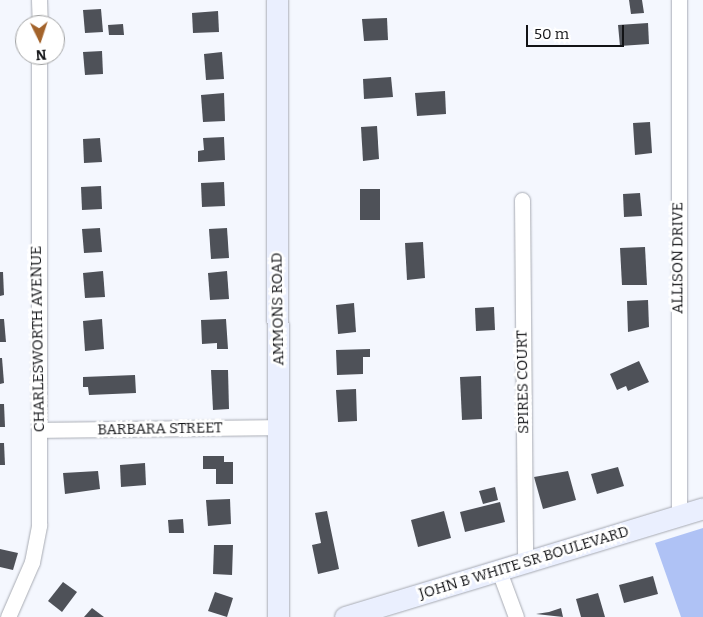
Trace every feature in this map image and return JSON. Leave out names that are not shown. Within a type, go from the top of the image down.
[{"type":"street","points":[[39,0],[40,15]]},
{"type":"street","name":"AMMONS ROAD","points":[[277,0],[280,427],[278,617]]},
{"type":"street","name":"ALLISON DRIVE","points":[[678,0],[678,516]]},
{"type":"street","name":"CHARLESWORTH AVENUE","points":[[8,617],[37,544],[40,430],[36,185],[39,65]]},
{"type":"street","name":"SPIRES COURT","points":[[522,200],[525,563]]},
{"type":"street","name":"BARBARA STREET","points":[[40,430],[280,427]]},
{"type":"street","name":"JOHN B WHITE SR BOULEVARD","points":[[349,616],[703,508]]},
{"type":"street","points":[[499,571],[516,617]]},
{"type":"shaded area","points":[[703,528],[703,617],[681,617],[655,543]]},
{"type":"building","points":[[629,0],[642,0],[644,13],[631,14]]},
{"type":"building","points":[[101,9],[103,32],[85,33],[83,10]]},
{"type":"building","points":[[218,11],[219,32],[193,33],[192,13]]},
{"type":"building","points":[[387,18],[388,40],[364,41],[362,19]]},
{"type":"building","points":[[648,23],[649,44],[620,46],[618,25]]},
{"type":"building","points":[[123,24],[124,35],[109,35],[108,25]]},
{"type":"building","points":[[102,51],[103,74],[85,75],[83,52]]},
{"type":"building","points":[[222,52],[224,79],[206,80],[204,54]]},
{"type":"building","points":[[391,77],[393,97],[364,99],[363,79]]},
{"type":"building","points":[[445,91],[446,114],[417,116],[415,93]]},
{"type":"building","points":[[224,93],[225,121],[203,122],[201,95]]},
{"type":"building","points":[[650,122],[652,153],[635,155],[633,123]]},
{"type":"building","points":[[377,126],[379,159],[363,161],[361,127]]},
{"type":"building","points":[[224,137],[225,160],[198,162],[198,151],[204,150],[203,138]]},
{"type":"building","points":[[100,138],[102,162],[84,163],[83,139]]},
{"type":"building","points":[[224,182],[225,206],[202,207],[201,183]]},
{"type":"building","points":[[101,186],[102,209],[82,210],[81,187]]},
{"type":"building","points":[[360,189],[380,189],[380,220],[360,220]]},
{"type":"building","points":[[640,193],[642,216],[624,217],[623,194]]},
{"type":"building","points":[[100,228],[102,252],[84,253],[82,229]]},
{"type":"building","points":[[227,228],[229,258],[211,259],[209,229]]},
{"type":"building","points":[[423,242],[425,278],[407,280],[405,243]]},
{"type":"building","points":[[645,247],[647,285],[622,285],[620,248]]},
{"type":"building","points":[[103,271],[105,297],[85,298],[83,273]]},
{"type":"building","points":[[227,271],[229,299],[210,300],[208,273]]},
{"type":"building","points":[[0,272],[3,272],[4,295],[0,296]]},
{"type":"building","points":[[648,300],[649,327],[628,332],[627,301]]},
{"type":"building","points":[[354,303],[356,332],[338,334],[336,305]]},
{"type":"building","points":[[494,307],[495,330],[476,331],[475,308]]},
{"type":"building","points":[[0,319],[4,319],[6,342],[0,342]]},
{"type":"building","points":[[102,319],[104,349],[85,351],[83,321]]},
{"type":"building","points":[[226,319],[228,349],[217,349],[217,343],[202,344],[201,320]]},
{"type":"building","points":[[370,349],[370,357],[363,357],[363,374],[337,375],[336,350]]},
{"type":"building","points":[[0,358],[2,358],[4,383],[0,384]]},
{"type":"building","points":[[639,361],[649,382],[628,391],[626,386],[617,390],[610,374]]},
{"type":"building","points":[[211,370],[228,370],[229,409],[213,410]]},
{"type":"building","points":[[135,375],[136,393],[89,395],[88,387],[83,387],[83,377]]},
{"type":"building","points":[[481,376],[482,419],[462,420],[460,377]]},
{"type":"building","points":[[356,389],[357,421],[338,422],[336,390]]},
{"type":"building","points":[[0,404],[4,404],[5,427],[0,427]]},
{"type":"building","points":[[0,443],[4,443],[5,465],[0,465]]},
{"type":"building","points":[[203,456],[224,456],[224,462],[233,462],[233,484],[216,484],[216,469],[203,469]]},
{"type":"building","points":[[145,463],[146,485],[121,487],[120,465]]},
{"type":"building","points":[[618,467],[624,486],[597,494],[591,474]]},
{"type":"building","points":[[98,471],[100,489],[65,494],[63,473]]},
{"type":"building","points":[[568,471],[576,500],[543,509],[534,477]]},
{"type":"building","points":[[495,487],[498,500],[483,504],[479,491]]},
{"type":"building","points":[[230,499],[231,524],[208,526],[206,500]]},
{"type":"building","points":[[500,502],[505,522],[465,532],[460,512]]},
{"type":"building","points":[[327,511],[339,569],[318,574],[312,545],[321,543],[315,513]]},
{"type":"building","points":[[444,511],[451,538],[418,547],[411,520]]},
{"type":"building","points":[[183,519],[184,533],[169,533],[168,520]]},
{"type":"building","points":[[214,545],[233,545],[232,575],[213,574]]},
{"type":"building","points":[[0,549],[18,553],[13,570],[0,567]]},
{"type":"building","points":[[653,576],[658,594],[624,603],[619,585]]},
{"type":"building","points":[[63,582],[77,592],[62,612],[48,601]]},
{"type":"building","points":[[215,592],[233,598],[227,617],[208,611]]},
{"type":"building","points":[[598,593],[605,617],[581,617],[576,599]]},
{"type":"building","points":[[92,608],[104,617],[84,617]]},
{"type":"building","points":[[561,608],[563,617],[536,614],[549,612]]}]
